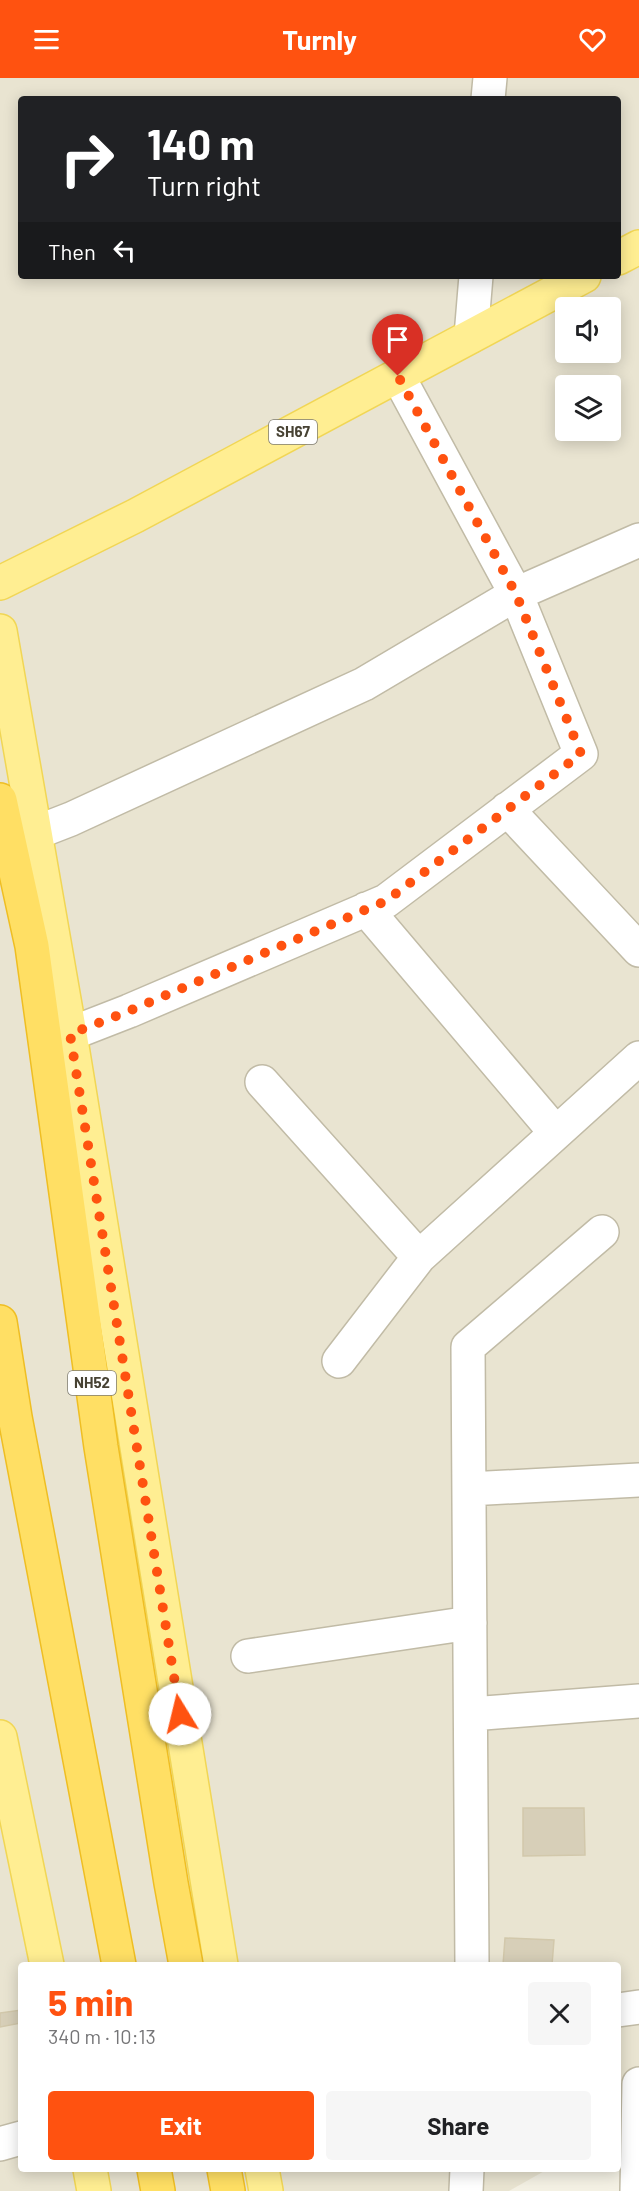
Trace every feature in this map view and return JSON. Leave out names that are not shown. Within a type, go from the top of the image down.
[{"type":"highway","name":"NH52","points":[[0,801],[32,946],[101,1447],[185,1962]]},
{"type":"highway","points":[[0,1322],[15,1417],[118,1962]]},
{"type":"highway","points":[[155,2172],[158,2191]]},
{"type":"highway","points":[[225,2172],[228,2191]]},
{"type":"main road","points":[[621,256],[639,247]]},
{"type":"main road","name":"SH67","points":[[0,583],[135,516],[578,279]]},
{"type":"main road","points":[[0,631],[70,1034],[221,1962]]},
{"type":"main road","points":[[0,1737],[46,1962]]},
{"type":"main road","points":[[91,2172],[94,2191]]},
{"type":"main road","points":[[263,2172],[266,2191]]},
{"type":"street","points":[[488,96],[490,78]]},
{"type":"street","points":[[471,336],[476,279]]},
{"type":"street","points":[[70,1034],[386,901],[581,754],[516,594],[398,376]]},
{"type":"street","points":[[35,833],[71,819],[364,684],[516,594],[639,540]]},
{"type":"street","points":[[507,809],[639,950]]},
{"type":"street","points":[[366,909],[556,1133]]},
{"type":"street","points":[[339,1361],[419,1257],[639,1058]]},
{"type":"street","points":[[262,1082],[419,1257]]},
{"type":"street","points":[[472,1962],[468,1347],[602,1232]]},
{"type":"street","points":[[469,1489],[639,1480]]},
{"type":"street","points":[[248,1656],[470,1623]]},
{"type":"street","points":[[471,1714],[639,1701]]},
{"type":"street","points":[[621,2010],[639,2007]]},
{"type":"street","points":[[637,2191],[639,2084]]},
{"type":"street","points":[[0,2144],[18,2139]]},
{"type":"street","points":[[466,2191],[467,2172]]},
{"type":"shaded area","points":[[0,78],[639,78],[639,2118],[621,2128],[621,1962],[18,1962],[18,2172],[543,2172],[509,2191],[0,2191]]},
{"type":"building","points":[[523,1808],[584,1808],[585,1855],[523,1856]]},
{"type":"building","points":[[505,1938],[554,1940],[552,1962],[503,1962]]},
{"type":"building","points":[[18,2010],[18,2024],[0,2027],[0,2013]]},
{"type":"route","points":[[180,1714],[70,1034],[386,901],[581,754],[516,594],[398,376]]}]
